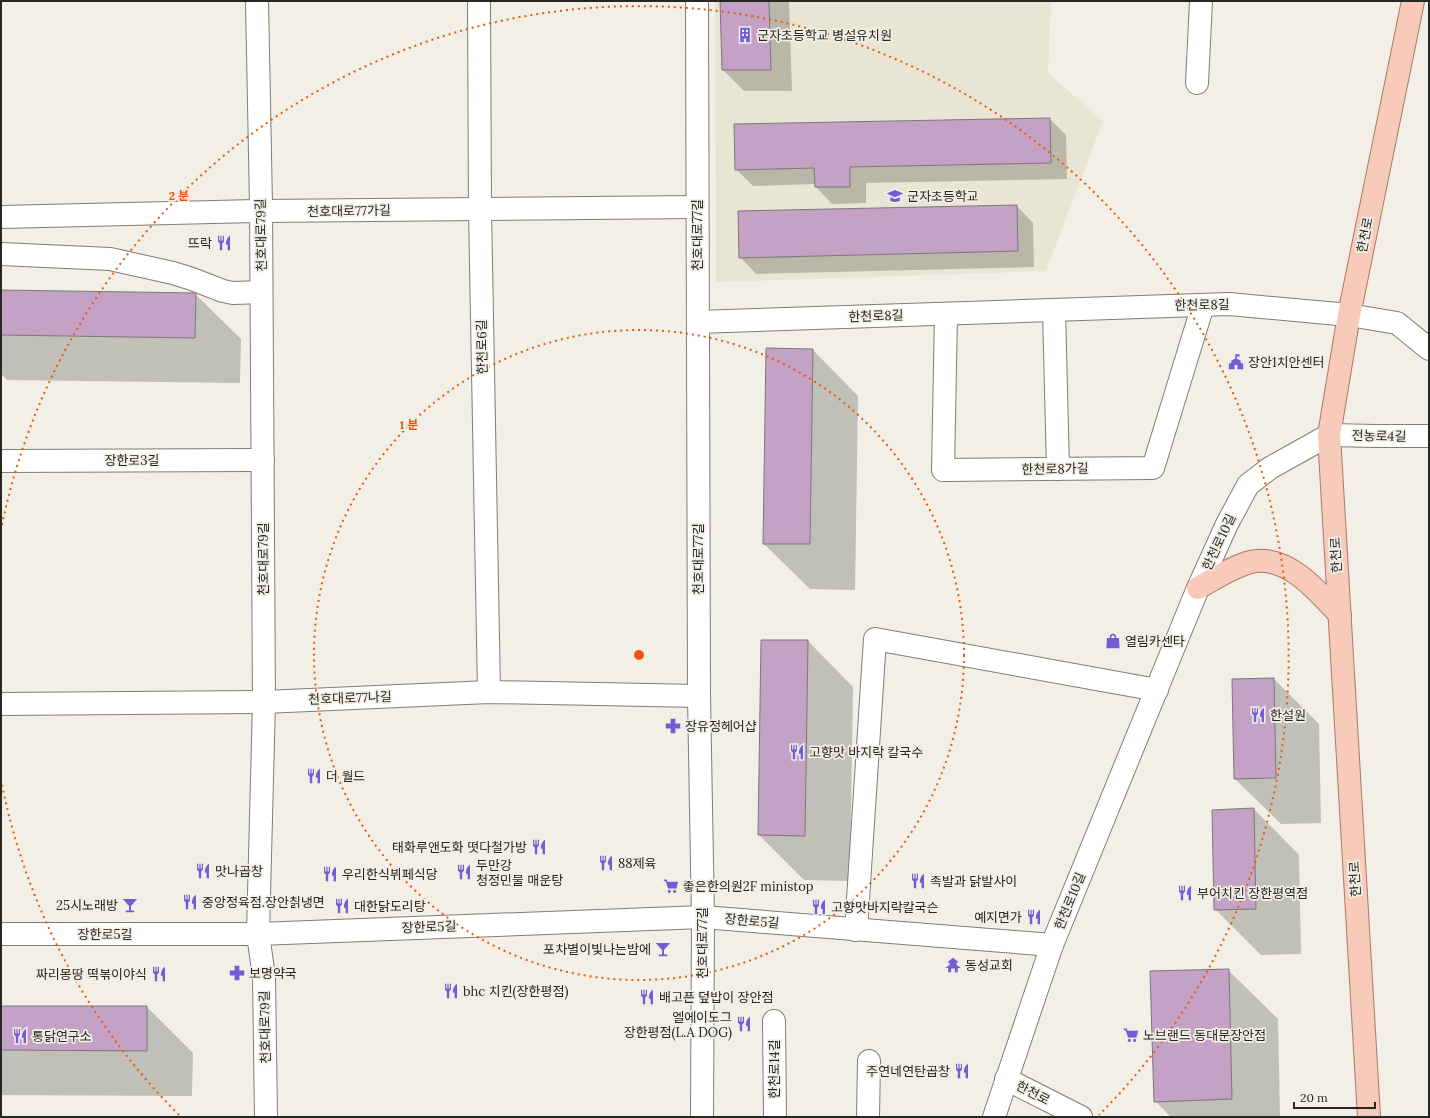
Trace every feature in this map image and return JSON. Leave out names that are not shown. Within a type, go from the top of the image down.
[{"type":"main road","name":"한천로","points":[[1369,1117],[1329,435],[1349,315],[1413,1]]},
{"type":"main road","points":[[1198,588],[1247,563],[1269,561],[1295,572],[1312,586],[1340,615]]},
{"type":"street","name":"천호대로79길","points":[[258,1],[264,702],[258,934],[264,978],[266,1117]]},
{"type":"street","name":"한천로6길","points":[[479,1],[480,210],[489,692]]},
{"type":"street","name":"천호대로77길","points":[[697,1],[698,696],[703,917],[702,1117]]},
{"type":"street","points":[[1197,83],[1201,1]]},
{"type":"street","name":"천호대로77가길","points":[[1,217],[261,212],[697,207]]},
{"type":"street","points":[[1,254],[110,259],[174,273],[223,291],[233,293],[261,292]]},
{"type":"street","name":"한천로8길","points":[[698,322],[1229,304],[1349,315],[1397,323],[1429,348]]},
{"type":"street","name":"한천로8가길","points":[[946,314],[943,470],[1153,468],[1203,305]]},
{"type":"street","points":[[1054,310],[1058,469]]},
{"type":"street","name":"전농로4길","points":[[1329,435],[1429,436]]},
{"type":"street","name":"한천로10길","points":[[994,1117],[1052,945],[1198,588],[1227,524],[1248,485],[1270,468],[1329,435]]},
{"type":"street","name":"장한로3길","points":[[1,461],[263,460]]},
{"type":"street","points":[[856,930],[875,639],[1157,690]]},
{"type":"street","name":"천호대로77나길","points":[[1,704],[264,702],[489,692],[698,696]]},
{"type":"street","name":"장한로5길","points":[[1,934],[258,934],[703,917],[1052,945]]},
{"type":"street","name":"한천로14길","points":[[774,1021],[774,1117]]},
{"type":"street","points":[[868,1117],[869,1061]]},
{"type":"street","name":"한천로","points":[[1006,1079],[1081,1117]]},
{"type":"shaded area","name":"군자초등학교","points":[[715,1],[1051,1],[1048,73],[1103,121],[1046,271],[716,282]]},
{"type":"building","name":"군자초등학교 병설유치원","points":[[720,1],[769,1],[771,70],[722,70]]},
{"type":"building","points":[[1050,118],[1051,163],[850,167],[850,187],[815,187],[814,168],[735,170],[734,124]]},
{"type":"building","points":[[1017,205],[1018,251],[739,258],[738,211]]},
{"type":"building","points":[[1,290],[196,293],[195,338],[1,335]]},
{"type":"building","points":[[766,348],[813,349],[810,544],[763,544]]},
{"type":"building","points":[[761,640],[808,640],[805,836],[758,835]]},
{"type":"building","points":[[1274,678],[1276,778],[1234,779],[1232,679]]},
{"type":"building","points":[[1254,808],[1256,909],[1214,910],[1212,810]]},
{"type":"building","points":[[1229,969],[1232,1099],[1154,1102],[1150,971]]},
{"type":"building","points":[[1,1006],[147,1006],[147,1051],[1,1050]]},
{"type":"place","name":"군자초등학교 병설유치원","points":[[745,35]]},
{"type":"place","name":"군자초등학교","points":[[895,196]]},
{"type":"place","name":"뜨락","points":[[224,243]]},
{"type":"place","name":"장안1치안센터","points":[[1236,362]]},
{"type":"place","name":"열림카센타","points":[[1113,641]]},
{"type":"place","name":"한설원","points":[[1258,715]]},
{"type":"place","name":"장유정헤어샵","points":[[673,726]]},
{"type":"place","name":"고향맛 바지락 칼국수","points":[[797,752]]},
{"type":"place","name":"더 월드","points":[[314,776]]},
{"type":"place","name":"태화루앤도화 떳다철가방","points":[[539,847]]},
{"type":"place","name":"88제육","points":[[606,863]]},
{"type":"place","name":"맛나곱창","points":[[203,871]]},
{"type":"place","name":"두만강 청정민물 매운탕","points":[[464,872]]},
{"type":"place","name":"우리한식뷔페식당","points":[[330,874]]},
{"type":"place","name":"족발과 닭발사이","points":[[918,881]]},
{"type":"place","name":"좋은한의원2F ministop","points":[[671,886]]},
{"type":"place","name":"부어치킨 장한평역점","points":[[1185,893]]},
{"type":"place","name":"중앙정육점.장안칡냉면","points":[[190,902]]},
{"type":"place","name":"25시노래방","points":[[130,905]]},
{"type":"place","name":"대한닭도리탕","points":[[342,906]]},
{"type":"place","name":"고향맛바지락칼국슨","points":[[819,907]]},
{"type":"place","name":"예지면가","points":[[1034,917]]},
{"type":"place","name":"포차별이빛나는밤에","points":[[663,949]]},
{"type":"place","name":"동성교회","points":[[953,965]]},
{"type":"place","name":"보명약국","points":[[237,973]]},
{"type":"place","name":"짜리몽땅 떡볶이야식","points":[[159,974]]},
{"type":"place","name":"bhc 치킨(장한평점)","points":[[451,991]]},
{"type":"place","name":"배고픈 덮밥이 장안점","points":[[647,997]]},
{"type":"place","name":"엘에이도그 장한평점(L.A DOG)","points":[[744,1024]]},
{"type":"place","name":"노브랜드 동대문장안점","points":[[1131,1035]]},
{"type":"place","name":"통닭연구소","points":[[20,1036]]},
{"type":"place","name":"주연네연탄곱창","points":[[962,1071]]}]
